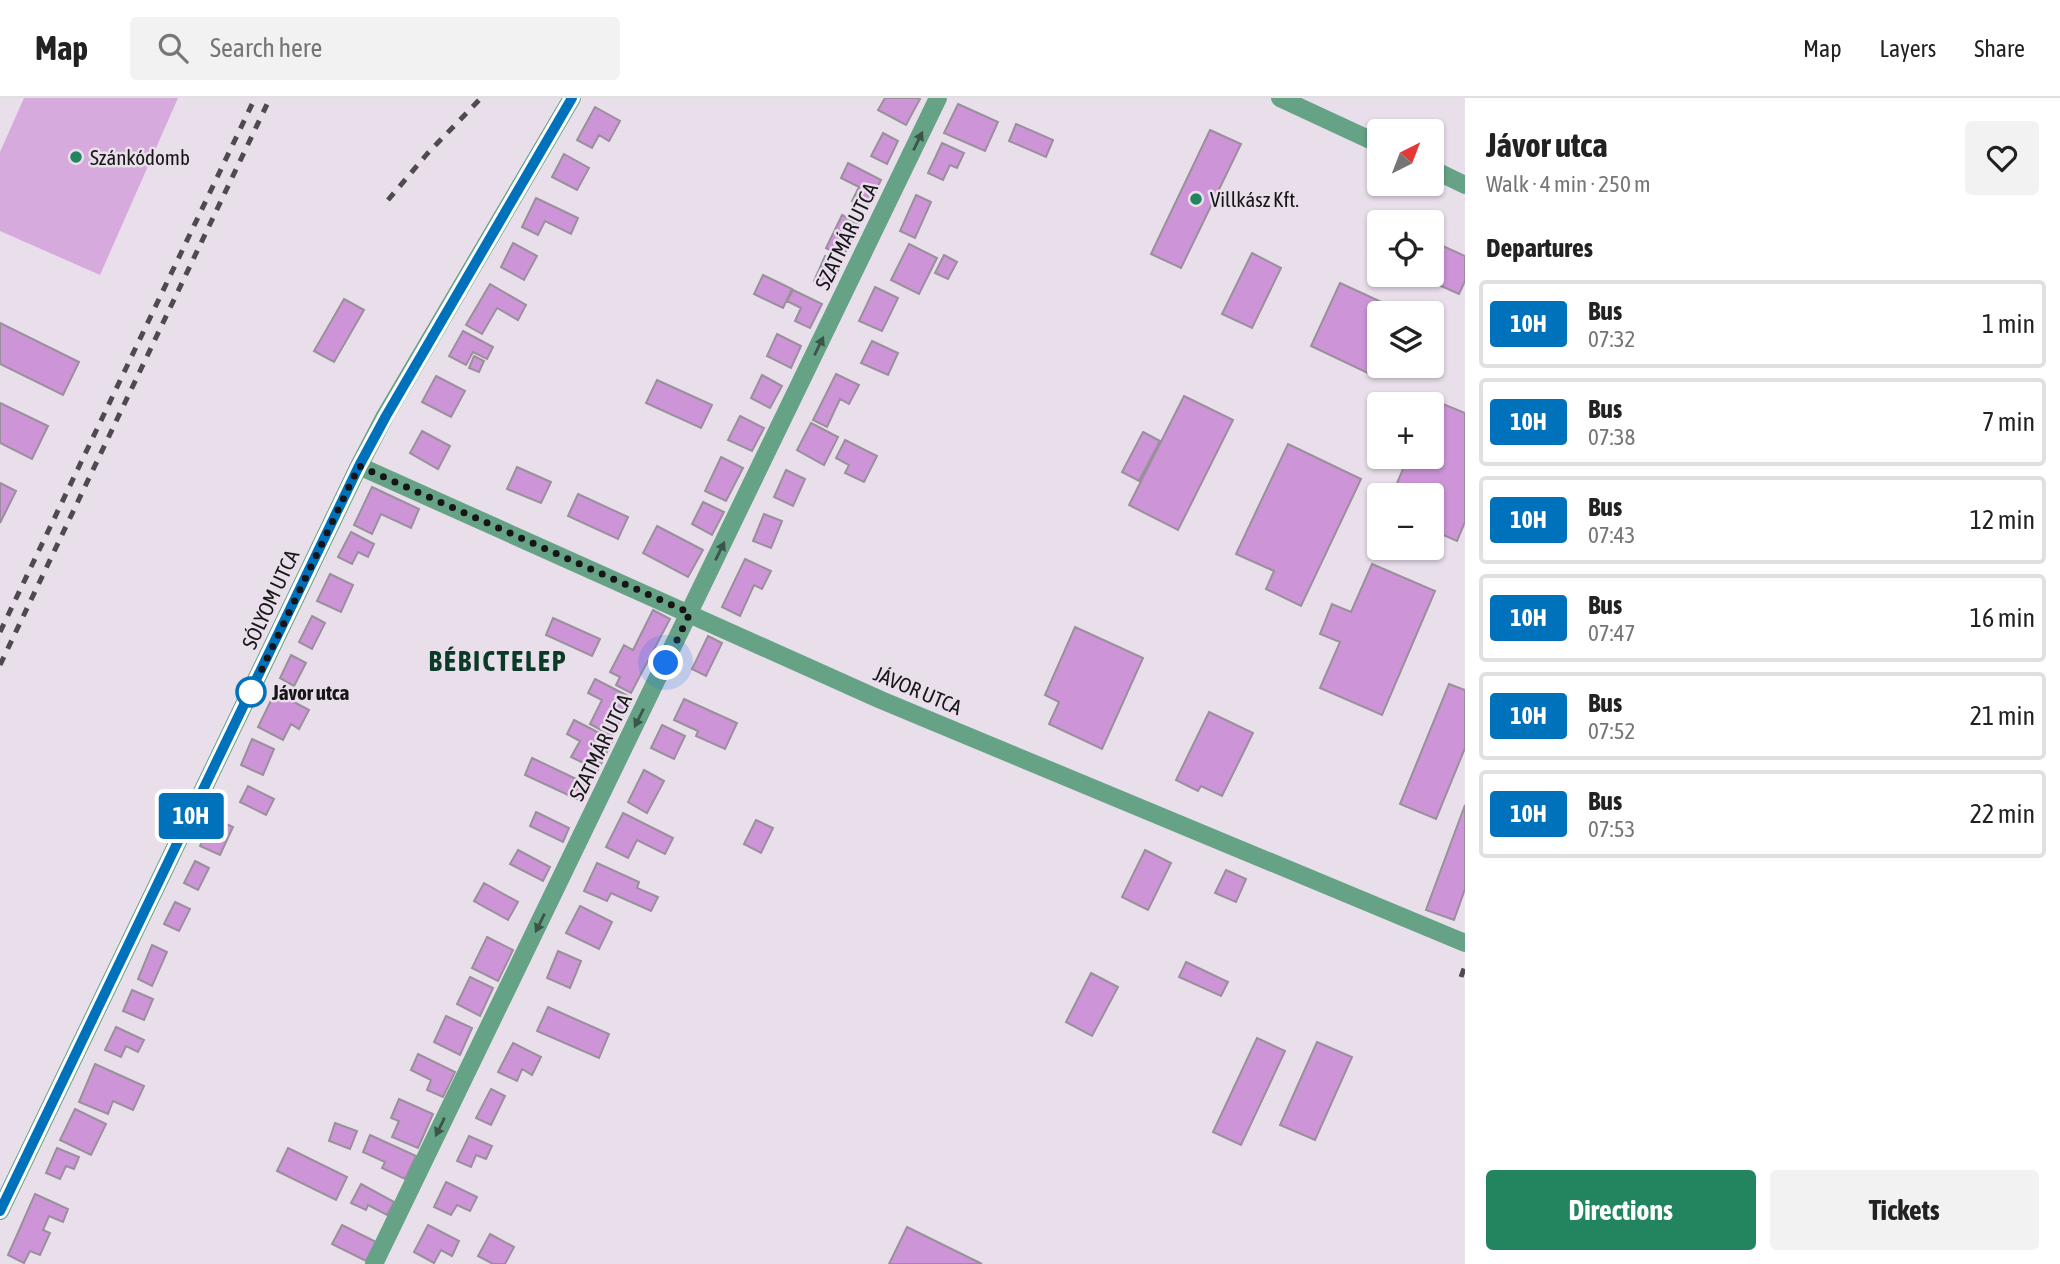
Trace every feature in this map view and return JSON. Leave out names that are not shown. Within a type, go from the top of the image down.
[{"type":"street","name":"SÓLYOM UTCA","points":[[0,1211],[359,466],[572,98]]},
{"type":"street","name":"SZATMÁR UTCA","points":[[374,1264],[938,98]]},
{"type":"street","points":[[1280,98],[1367,139]]},
{"type":"street","points":[[1444,175],[1465,185]]},
{"type":"street","name":"JÁVOR UTCA","points":[[359,466],[881,700],[1465,943]]},
{"type":"shaded area","points":[[24,98],[178,98],[100,275],[0,231],[0,152]]},
{"type":"building","points":[[885,98],[920,99],[906,125],[878,110]]},
{"type":"building","points":[[958,104],[998,122],[985,151],[944,133]]},
{"type":"building","points":[[595,107],[620,121],[609,141],[599,135],[592,148],[577,140]]},
{"type":"building","points":[[1016,124],[1053,140],[1046,157],[1009,141]]},
{"type":"building","name":"Villkász Kft.","points":[[1210,130],[1241,144],[1181,268],[1151,254]]},
{"type":"building","points":[[883,133],[898,141],[887,164],[871,156]]},
{"type":"building","points":[[942,143],[964,153],[957,168],[950,165],[943,180],[928,173]]},
{"type":"building","points":[[564,154],[589,168],[577,190],[552,177]]},
{"type":"building","points":[[848,163],[881,180],[867,208],[852,201],[859,187],[841,178]]},
{"type":"building","points":[[916,195],[931,202],[915,238],[900,231]]},
{"type":"building","points":[[536,198],[578,218],[571,234],[545,221],[538,235],[522,227]]},
{"type":"building","points":[[842,215],[859,224],[843,257],[826,248]]},
{"type":"building","points":[[513,243],[537,256],[524,280],[501,267]]},
{"type":"building","points":[[909,244],[937,258],[919,294],[891,280]]},
{"type":"building","points":[[1444,246],[1465,256],[1465,281],[1459,294],[1443,287]]},
{"type":"building","points":[[1252,253],[1281,268],[1252,328],[1222,314]]},
{"type":"building","points":[[944,255],[957,262],[948,279],[935,273]]},
{"type":"building","points":[[825,256],[841,264],[830,289],[814,281]]},
{"type":"building","points":[[763,275],[792,289],[783,308],[754,294]]},
{"type":"building","points":[[1340,283],[1379,301],[1367,301],[1367,373],[1311,346]]},
{"type":"building","points":[[490,284],[526,305],[518,320],[497,308],[482,334],[466,325]]},
{"type":"building","points":[[875,287],[898,298],[882,331],[859,321]]},
{"type":"building","points":[[793,290],[822,304],[810,328],[795,321],[801,308],[787,301]]},
{"type":"building","points":[[344,299],[364,310],[334,362],[314,351]]},
{"type":"building","points":[[0,323],[79,362],[63,395],[0,364]]},
{"type":"building","points":[[463,331],[493,347],[487,359],[473,352],[466,365],[449,356]]},
{"type":"building","points":[[777,334],[801,346],[791,368],[767,356]]},
{"type":"building","points":[[872,341],[898,353],[888,375],[861,363]]},
{"type":"building","points":[[474,356],[484,361],[479,372],[469,368]]},
{"type":"building","points":[[836,374],[859,385],[849,404],[840,399],[827,427],[813,420]]},
{"type":"building","points":[[762,375],[782,386],[770,408],[751,398]]},
{"type":"building","points":[[436,376],[465,391],[451,417],[422,402]]},
{"type":"building","points":[[657,380],[712,405],[701,428],[646,403]]},
{"type":"building","points":[[1184,396],[1233,420],[1178,530],[1129,505]]},
{"type":"building","points":[[0,403],[48,426],[32,459],[0,443]]},
{"type":"building","points":[[1444,404],[1465,413],[1465,522],[1457,541],[1444,535],[1444,483],[1397,483],[1403,469],[1444,469]]},
{"type":"building","points":[[740,416],[764,428],[752,451],[728,440]]},
{"type":"building","points":[[811,423],[838,437],[824,465],[797,450]]},
{"type":"building","points":[[422,431],[450,446],[438,469],[410,453]]},
{"type":"building","points":[[1143,432],[1160,441],[1139,481],[1122,472]]},
{"type":"building","points":[[845,440],[877,456],[864,482],[845,473],[849,465],[836,458]]},
{"type":"building","points":[[1288,444],[1361,479],[1301,606],[1266,589],[1274,571],[1236,554]]},
{"type":"building","points":[[721,457],[743,468],[726,501],[705,491]]},
{"type":"building","points":[[517,467],[551,482],[541,503],[507,489]]},
{"type":"building","points":[[786,470],[805,479],[793,506],[774,497]]},
{"type":"building","points":[[0,483],[16,491],[0,523]]},
{"type":"building","points":[[372,487],[419,509],[411,528],[381,514],[372,534],[354,525]]},
{"type":"building","points":[[578,494],[628,517],[618,539],[568,516]]},
{"type":"building","points":[[703,502],[724,512],[712,535],[692,524]]},
{"type":"building","points":[[764,514],[782,521],[771,548],[753,541]]},
{"type":"building","points":[[657,526],[703,550],[688,577],[643,553]]},
{"type":"building","points":[[351,532],[374,544],[368,557],[358,552],[352,564],[338,557]]},
{"type":"building","points":[[745,559],[771,571],[762,589],[754,585],[740,616],[722,607]]},
{"type":"building","points":[[1372,564],[1435,591],[1382,715],[1320,688],[1340,642],[1320,634],[1332,604],[1351,612]]},
{"type":"building","points":[[330,574],[353,585],[341,612],[317,601]]},
{"type":"building","points":[[653,610],[670,619],[631,693],[616,685],[620,677],[610,672],[624,645],[633,650]]},
{"type":"building","points":[[312,616],[325,623],[312,649],[299,642]]},
{"type":"building","points":[[553,618],[600,639],[592,656],[546,635]]},
{"type":"building","points":[[1075,627],[1143,658],[1102,749],[1049,724],[1059,702],[1045,695]]},
{"type":"building","points":[[708,636],[722,643],[706,676],[692,669]]},
{"type":"building","points":[[291,655],[306,663],[294,686],[280,678]]},
{"type":"building","points":[[595,679],[632,698],[612,736],[590,724],[602,700],[588,693]]},
{"type":"building","points":[[1449,684],[1465,690],[1465,748],[1436,819],[1400,804]]},
{"type":"building","points":[[275,692],[309,710],[299,729],[291,724],[283,740],[258,727]]},
{"type":"building","points":[[684,699],[737,723],[725,749],[696,736],[698,731],[674,720]]},
{"type":"building","points":[[1209,712],[1253,733],[1222,796],[1201,786],[1198,791],[1176,780]]},
{"type":"building","points":[[574,720],[613,740],[598,770],[571,757],[580,741],[567,734]]},
{"type":"building","points":[[662,725],[685,736],[674,759],[651,748]]},
{"type":"building","points":[[252,739],[274,749],[263,775],[241,765]]},
{"type":"building","points":[[532,758],[589,785],[581,801],[525,775]]},
{"type":"building","points":[[644,770],[664,781],[647,813],[628,802]]},
{"type":"building","points":[[248,786],[274,799],[266,815],[240,802]]},
{"type":"building","points":[[1465,805],[1465,889],[1454,920],[1426,910]]},
{"type":"building","points":[[536,812],[569,828],[563,842],[530,826]]},
{"type":"building","points":[[623,813],[673,838],[665,854],[637,840],[628,858],[606,847]]},
{"type":"building","points":[[213,818],[233,827],[220,855],[200,846]]},
{"type":"building","points":[[756,820],[773,828],[761,853],[744,844]]},
{"type":"building","points":[[518,850],[550,867],[543,881],[510,864]]},
{"type":"building","points":[[1145,850],[1171,863],[1148,910],[1122,897]]},
{"type":"building","points":[[195,861],[209,868],[198,890],[184,883]]},
{"type":"building","points":[[597,863],[639,882],[637,888],[658,897],[651,911],[611,893],[607,901],[584,891]]},
{"type":"building","points":[[1226,870],[1246,879],[1236,902],[1215,893]]},
{"type":"building","points":[[484,883],[518,902],[508,920],[474,901]]},
{"type":"building","points":[[175,902],[190,909],[179,931],[164,924]]},
{"type":"building","points":[[580,906],[612,922],[599,949],[566,933]]},
{"type":"building","points":[[487,937],[513,950],[498,981],[472,968]]},
{"type":"building","points":[[152,945],[167,952],[152,986],[138,979]]},
{"type":"building","points":[[558,951],[581,961],[570,988],[547,978]]},
{"type":"building","points":[[1186,962],[1228,982],[1221,996],[1179,977]]},
{"type":"building","points":[[1091,973],[1118,987],[1092,1036],[1066,1022]]},
{"type":"building","points":[[470,977],[493,988],[480,1016],[457,1004]]},
{"type":"building","points":[[132,990],[153,999],[144,1020],[123,1011]]},
{"type":"building","points":[[548,1007],[609,1034],[599,1058],[537,1031]]},
{"type":"building","points":[[446,1016],[472,1028],[460,1055],[434,1042]]},
{"type":"building","points":[[116,1027],[144,1040],[138,1052],[126,1046],[121,1057],[105,1050]]},
{"type":"building","points":[[1257,1038],[1285,1051],[1241,1145],[1213,1132]]},
{"type":"building","points":[[1317,1042],[1352,1057],[1315,1140],[1280,1125]]},
{"type":"building","points":[[513,1043],[541,1057],[532,1075],[522,1069],[517,1081],[498,1072]]},
{"type":"building","points":[[418,1054],[455,1072],[443,1097],[427,1090],[431,1080],[411,1070]]},
{"type":"building","points":[[95,1064],[144,1086],[133,1110],[113,1101],[108,1114],[79,1102]]},
{"type":"building","points":[[491,1089],[505,1096],[491,1125],[476,1118]]},
{"type":"building","points":[[399,1099],[433,1114],[418,1148],[392,1137],[399,1121],[391,1118]]},
{"type":"building","points":[[75,1109],[106,1124],[91,1155],[60,1140]]},
{"type":"building","points":[[335,1123],[357,1131],[350,1149],[329,1141]]},
{"type":"building","points":[[370,1135],[416,1156],[405,1179],[382,1168],[385,1162],[363,1152]]},
{"type":"building","points":[[469,1136],[492,1146],[486,1159],[476,1155],[471,1167],[457,1161]]},
{"type":"building","points":[[57,1148],[79,1157],[74,1169],[66,1166],[60,1179],[46,1173]]},
{"type":"building","points":[[288,1148],[347,1177],[336,1200],[277,1171]]},
{"type":"building","points":[[446,1182],[477,1197],[470,1211],[457,1205],[451,1215],[434,1207]]},
{"type":"building","points":[[361,1184],[394,1202],[387,1215],[368,1205],[366,1210],[351,1203]]},
{"type":"building","points":[[35,1194],[68,1209],[63,1222],[49,1216],[43,1230],[50,1233],[40,1255],[30,1251],[24,1263],[8,1255]]},
{"type":"building","points":[[342,1225],[376,1242],[366,1261],[332,1244]]},
{"type":"building","points":[[428,1225],[459,1241],[452,1256],[441,1250],[434,1263],[414,1252]]},
{"type":"building","points":[[907,1227],[982,1264],[889,1264]]},
{"type":"building","points":[[490,1234],[514,1247],[505,1264],[493,1264],[478,1256]]},
{"type":"railway","points":[[0,632],[255,98]]},
{"type":"railway","points":[[0,665],[270,98]]},
{"type":"railway","points":[[388,200],[427,154],[481,98]]},
{"type":"railway","points":[[1461,977],[1465,966]]},
{"type":"bus line","name":"10H","points":[[0,1211],[359,466],[572,98]]},
{"type":"place","name":"Szánkódomb","points":[[76,157]]},
{"type":"place","name":"Villkász Kft.","points":[[1196,199]]},
{"type":"place","name":"Jávor utca","points":[[251,692]]},
{"type":"district","name":"BÉBICTELEP","points":[[498,661]]},
{"type":"route","points":[[251,692],[359,466],[690,613],[666,663]]}]
